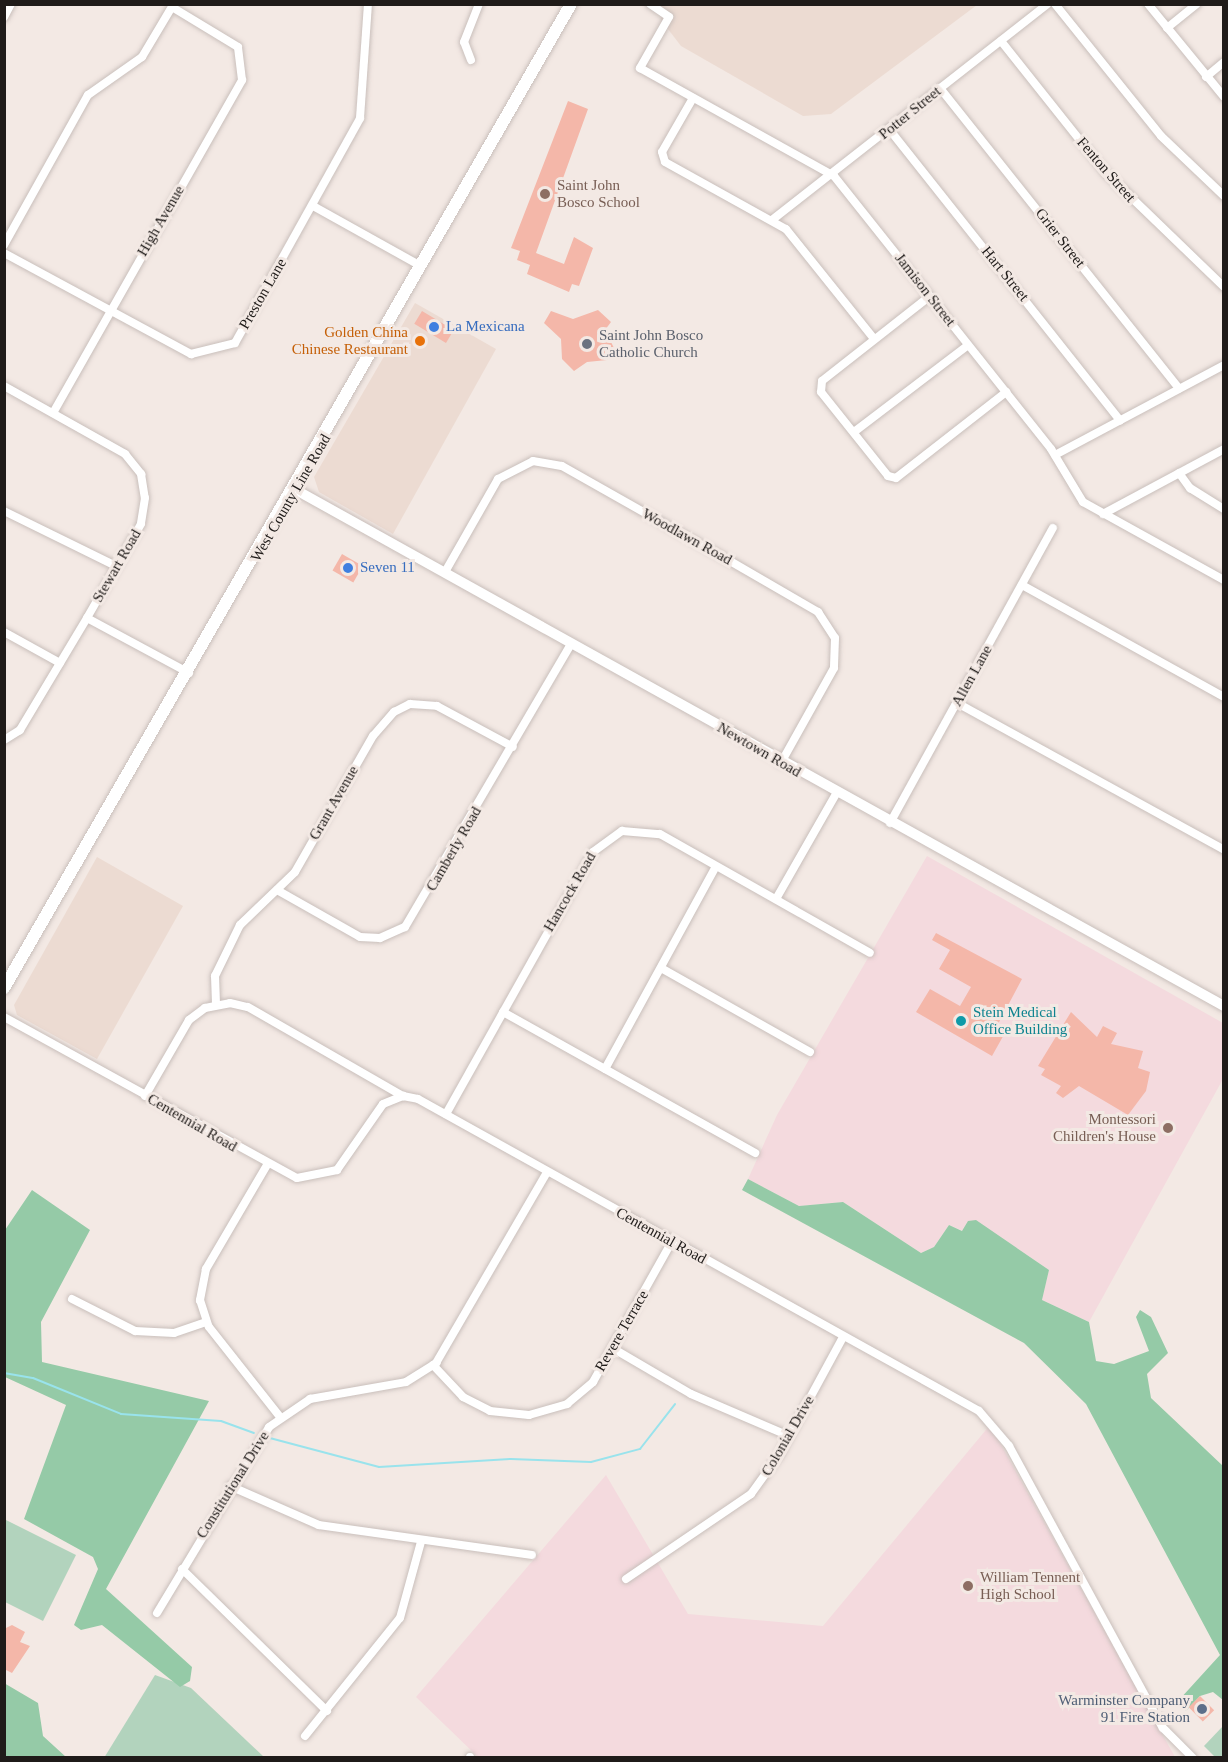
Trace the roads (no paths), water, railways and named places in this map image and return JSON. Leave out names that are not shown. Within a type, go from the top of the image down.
[{"type":"main road","name":"West County Line Road","points":[[4,988],[296,490],[571,4]]},
{"type":"street","points":[[4,17],[11,4]]},
{"type":"street","name":"Preston Lane","points":[[4,253],[191,354],[235,343],[360,118],[368,4]]},
{"type":"street","points":[[471,60],[464,42],[479,4]]},
{"type":"street","name":"Jamison Street","points":[[650,4],[669,17],[640,68],[832,174],[1055,455],[1083,502],[1224,580]]},
{"type":"street","name":"Potter Street","points":[[772,220],[1047,4]]},
{"type":"street","points":[[1055,4],[1161,136],[1224,196]]},
{"type":"street","points":[[1148,4],[1224,97]]},
{"type":"street","points":[[1167,28],[1197,4]]},
{"type":"street","points":[[4,245],[88,95],[142,57],[172,6]]},
{"type":"street","name":"High Avenue","points":[[53,413],[244,74],[233,42],[172,6]]},
{"type":"street","name":"Fenton Street","points":[[1001,41],[1106,173],[1224,287]]},
{"type":"street","points":[[1206,77],[1224,62]]},
{"type":"street","name":"Grier Street","points":[[940,88],[1179,389]]},
{"type":"street","points":[[693,98],[662,157],[772,220],[792,235],[874,339]]},
{"type":"street","name":"Hart Street","points":[[889,129],[1120,420]]},
{"type":"street","points":[[313,206],[422,266]]},
{"type":"street","points":[[930,296],[827,376],[821,392],[892,477],[1006,392]]},
{"type":"street","points":[[854,432],[968,345]]},
{"type":"street","points":[[1055,455],[1224,365]]},
{"type":"street","points":[[4,386],[53,413]]},
{"type":"street","name":"Stewart Road","points":[[4,741],[20,730],[141,524],[141,474],[125,454],[53,413]]},
{"type":"street","points":[[1103,514],[1224,449]]},
{"type":"street","name":"Woodlawn Road","points":[[445,572],[498,479],[533,461],[562,466],[730,561],[818,612],[835,638],[834,668],[782,763]]},
{"type":"street","points":[[1179,473],[1190,488],[1224,509]]},
{"type":"street","name":"Newtown Road","points":[[296,490],[836,794],[1224,1006]]},
{"type":"street","points":[[4,511],[116,566]]},
{"type":"street","name":"Allen Lane","points":[[890,823],[1053,528]]},
{"type":"street","points":[[1022,585],[1224,697]]},
{"type":"street","points":[[87,618],[189,673]]},
{"type":"street","points":[[4,632],[60,663]]},
{"type":"street","name":"Camberly Road","points":[[277,890],[360,937],[380,938],[405,927],[513,747],[571,644]]},
{"type":"street","points":[[957,703],[1224,850]]},
{"type":"street","name":"Grant Avenue","points":[[216,1005],[214,984],[222,958],[245,918],[295,872],[373,736],[394,712],[410,704],[437,706],[513,747]]},
{"type":"street","points":[[776,899],[836,794]]},
{"type":"street","name":"Hancock Road","points":[[446,1114],[603,841],[627,830],[650,830],[870,953]]},
{"type":"street","points":[[605,1069],[717,866]]},
{"type":"street","points":[[661,968],[810,1052]]},
{"type":"street","points":[[145,1096],[189,1020],[216,1005],[248,1007],[403,1096]]},
{"type":"street","points":[[503,1012],[755,1153]]},
{"type":"street","name":"Centennial Road","points":[[4,1017],[267,1165],[297,1178],[328,1175],[352,1154],[383,1104],[403,1096],[446,1114],[671,1243],[979,1410],[996,1426],[1163,1728],[1193,1758]]},
{"type":"street","points":[[267,1165],[206,1269],[200,1300],[206,1322],[280,1417]]},
{"type":"street","points":[[433,1365],[547,1172]]},
{"type":"street","name":"Revere Terrace","points":[[433,1365],[481,1407],[529,1415],[574,1399],[614,1349],[671,1243]]},
{"type":"street","points":[[72,1299],[135,1331],[174,1333],[206,1322]]},
{"type":"street","name":"Colonial Drive","points":[[626,1579],[746,1500],[789,1436],[843,1337]]},
{"type":"street","points":[[614,1349],[691,1394],[789,1436]]},
{"type":"street","name":"Constitutional Drive","points":[[157,1613],[259,1437],[280,1417],[327,1393],[392,1386],[433,1365]]},
{"type":"street","points":[[230,1486],[319,1525],[421,1542],[532,1555]]},
{"type":"street","points":[[305,1736],[400,1618],[421,1542]]},
{"type":"street","points":[[182,1569],[327,1711]]},
{"type":"waterway","points":[[4,1373],[33,1378],[121,1414],[221,1421],[254,1433]]},
{"type":"waterway","points":[[266,1437],[379,1467],[511,1459],[591,1462],[640,1449],[675,1404]]},
{"type":"place","name":"Saint John Bosco School","points":[[545,194]]},
{"type":"place","name":"La Mexicana","points":[[434,327]]},
{"type":"place","name":"Golden China Chinese Restaurant","points":[[420,341]]},
{"type":"place","name":"Saint John Bosco Catholic Church","points":[[587,344]]},
{"type":"place","name":"Seven 11","points":[[348,568]]},
{"type":"place","name":"Stein Medical Office Building","points":[[961,1021]]},
{"type":"place","name":"Montessori Children's House","points":[[1168,1128]]},
{"type":"place","name":"William Tennent High School","points":[[968,1586]]},
{"type":"place","name":"Warminster Company 91 Fire Station","points":[[1202,1709]]}]
